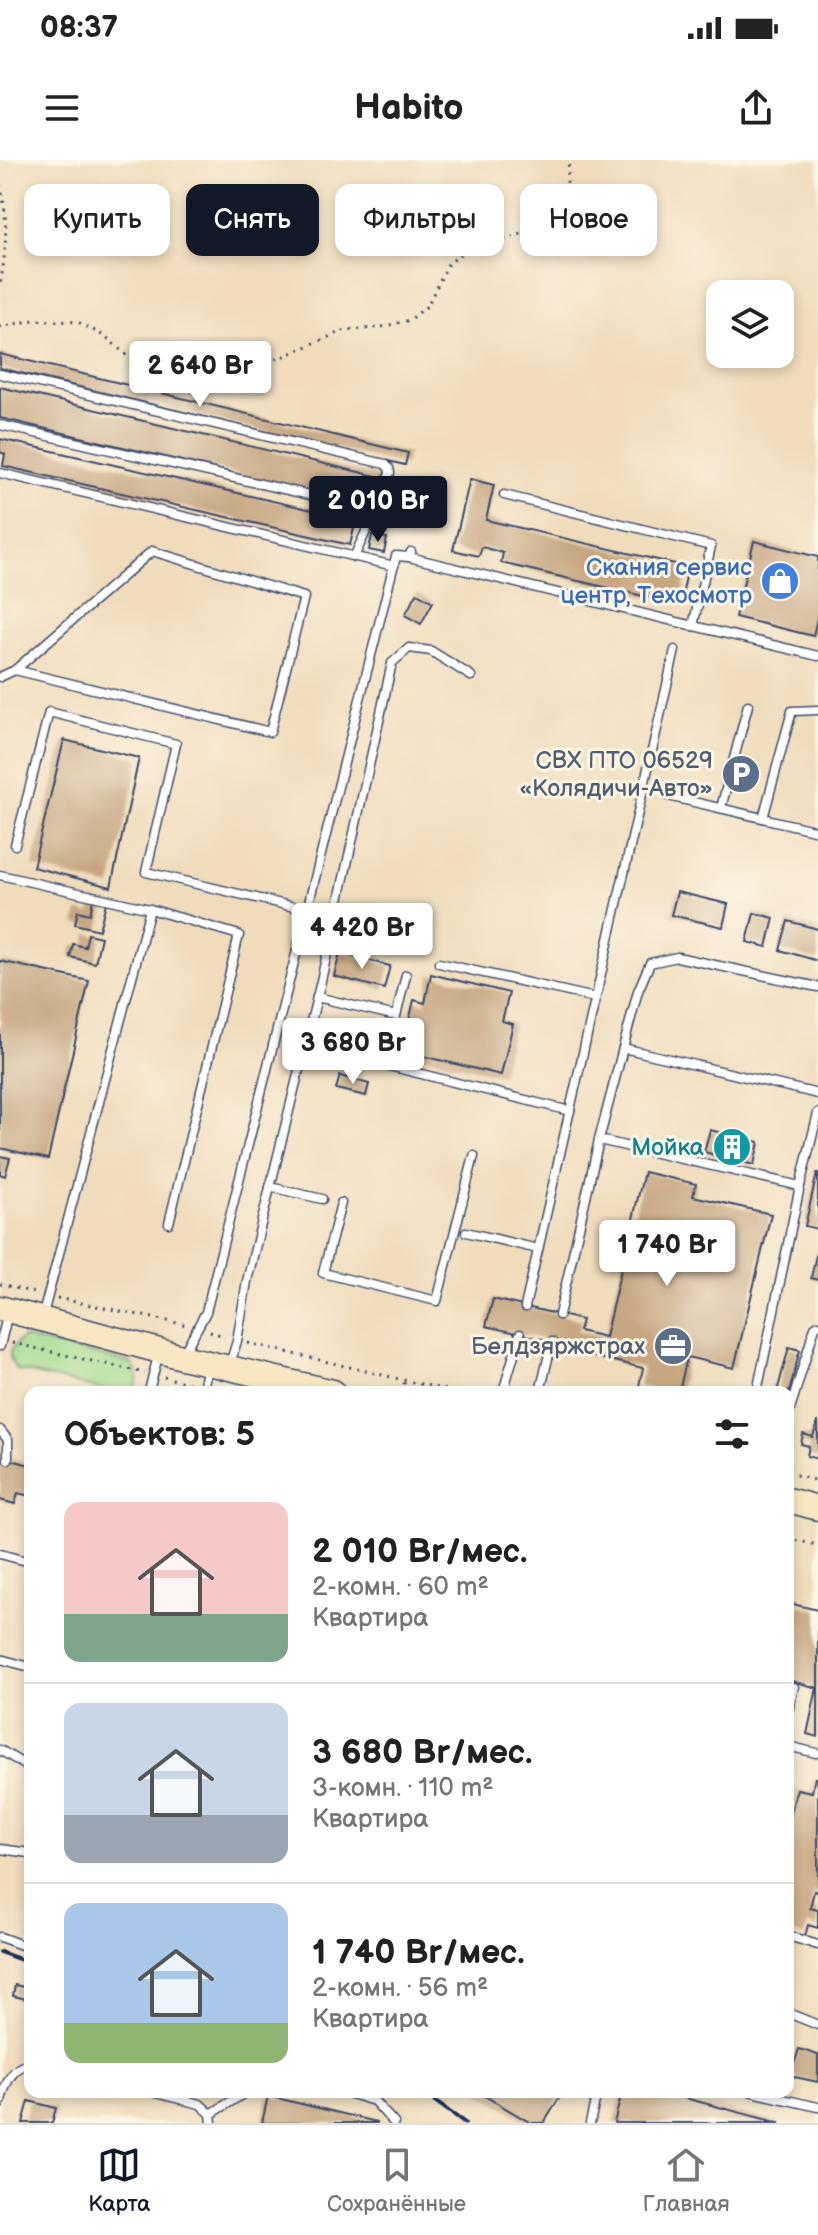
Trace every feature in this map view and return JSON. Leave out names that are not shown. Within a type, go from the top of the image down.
[{"type":"street","points":[[4,1309],[219,1365],[283,1386]]},
{"type":"street","points":[[794,1502],[818,1508]]},
{"type":"lane","points":[[0,374],[385,464],[390,473],[354,557]]},
{"type":"lane","points":[[0,425],[376,510]]},
{"type":"lane","points":[[0,473],[394,566]]},
{"type":"lane","points":[[504,495],[711,546],[693,626]]},
{"type":"lane","points":[[0,677],[15,670],[152,551],[304,597],[270,732],[15,670]]},
{"type":"lane","points":[[150,1386],[153,1375],[206,1312],[396,556],[410,554],[818,656]]},
{"type":"lane","points":[[204,1386],[237,1341],[247,1281],[317,997],[392,663],[409,648],[431,651],[471,676]]},
{"type":"lane","points":[[525,1307],[675,650]]},
{"type":"lane","points":[[721,808],[748,705]]},
{"type":"lane","points":[[763,818],[792,711],[818,710]]},
{"type":"lane","points":[[15,845],[49,712],[176,744],[146,872],[307,910]]},
{"type":"lane","points":[[668,796],[818,831]]},
{"type":"lane","points":[[0,875],[150,909],[239,935],[169,1223]]},
{"type":"lane","points":[[42,1318],[150,909]]},
{"type":"lane","points":[[559,1315],[599,1140],[638,991],[650,963],[677,957],[818,987]]},
{"type":"lane","points":[[439,963],[595,998]]},
{"type":"lane","points":[[317,997],[396,1016],[406,975]]},
{"type":"lane","points":[[305,1045],[570,1111]]},
{"type":"lane","points":[[623,1048],[818,1094]]},
{"type":"lane","points":[[758,1386],[818,1113]]},
{"type":"lane","points":[[599,1140],[800,1186]]},
{"type":"lane","points":[[341,1203],[323,1273],[437,1301],[474,1156]]},
{"type":"lane","points":[[270,1187],[322,1199]]},
{"type":"lane","points":[[466,1232],[538,1249]]},
{"type":"lane","points":[[1,1343],[4,1309]]},
{"type":"lane","points":[[794,1396],[818,1325]]},
{"type":"lane","points":[[505,1386],[520,1334]]},
{"type":"lane","points":[[541,1386],[552,1342]]},
{"type":"lane","points":[[0,1430],[8,1440],[8,1459]]},
{"type":"lane","points":[[0,1554],[24,1560]]},
{"type":"lane","points":[[0,1659],[24,1665]]},
{"type":"lane","points":[[794,1748],[816,1753]]},
{"type":"lane","points":[[0,1750],[24,1764]]},
{"type":"lane","points":[[0,1849],[24,1852]]},
{"type":"lane","points":[[0,1937],[24,1946]]},
{"type":"lane","points":[[794,1938],[818,1945]]},
{"type":"lane","points":[[794,2015],[818,2025]]},
{"type":"lane","points":[[0,2104],[6,2082],[17,2068],[24,2065]]},
{"type":"lane","points":[[176,2098],[200,2104],[211,2118],[238,2098]]},
{"type":"lane","points":[[364,2098],[374,2101],[394,2123]]},
{"type":"lane","points":[[590,2123],[596,2098]]},
{"type":"lane","points":[[778,2098],[818,2107]]},
{"type":"path","points":[[0,327],[34,320],[78,322],[106,337],[139,366],[162,375],[217,375],[261,366],[345,330],[378,328],[410,320],[427,306],[448,264],[465,251],[555,224],[567,183],[569,160]]},
{"type":"path","points":[[0,185],[6,207],[5,255],[0,286]]},
{"type":"path","points":[[0,277],[5,255]]},
{"type":"path","points":[[1,1343],[192,1386]]},
{"type":"path","points":[[404,1386],[405,1380]]},
{"type":"path","points":[[794,1475],[818,1481]]},
{"type":"path","points":[[794,1540],[818,1545]]},
{"type":"green space","points":[[24,1338],[131,1363],[136,1371],[137,1383],[136,1386],[86,1386],[17,1370],[10,1356],[15,1344]]},
{"type":"building","points":[[0,354],[408,453],[405,465],[0,368]]},
{"type":"building","points":[[0,387],[380,477],[373,506],[0,418]]},
{"type":"building","points":[[0,439],[356,520],[350,545],[3,466],[5,454],[0,452]]},
{"type":"building","points":[[470,479],[494,485],[486,520],[688,567],[681,601],[657,595],[656,599],[501,563],[503,553],[482,547],[479,556],[453,550]]},
{"type":"building","points":[[372,535],[387,538],[384,553],[369,550]]},
{"type":"building","points":[[754,541],[818,557],[818,614],[813,636],[735,617]]},
{"type":"building","points":[[417,593],[433,602],[421,624],[405,615]]},
{"type":"building","points":[[64,740],[139,758],[111,887],[33,867]]},
{"type":"building","points":[[677,892],[728,904],[723,927],[671,915]]},
{"type":"building","points":[[93,900],[106,903],[99,930],[75,924],[78,911],[90,914]]},
{"type":"building","points":[[754,913],[774,918],[767,947],[747,942]]},
{"type":"building","points":[[788,921],[818,929],[818,961],[780,950]]},
{"type":"building","points":[[88,934],[101,937],[95,963],[70,957],[73,944],[85,947]]},
{"type":"building","points":[[340,953],[390,966],[384,989],[334,976]]},
{"type":"building","points":[[0,961],[89,981],[48,1159],[0,1148]]},
{"type":"building","points":[[431,974],[509,993],[502,1021],[513,1024],[501,1075],[402,1051],[414,1000],[425,1003]]},
{"type":"building","points":[[340,1076],[369,1084],[366,1096],[336,1089]]},
{"type":"building","name":"Мойка","points":[[710,1130],[759,1142],[754,1165],[704,1152]]},
{"type":"building","points":[[0,1156],[10,1158],[5,1176],[0,1174]]},
{"type":"building","points":[[644,1172],[696,1184],[693,1196],[771,1214],[734,1368],[687,1357],[680,1386],[639,1386],[643,1368],[575,1352],[576,1347],[486,1326],[493,1299],[582,1320],[579,1331],[605,1337]]},
{"type":"building","points":[[818,1173],[818,1229],[805,1226]]},
{"type":"building","points":[[818,1251],[818,1280],[811,1278]]},
{"type":"building","points":[[789,1347],[800,1350],[791,1386],[779,1386]]},
{"type":"building","points":[[817,1422],[818,1459],[807,1456],[809,1446],[801,1444],[803,1434],[813,1437]]},
{"type":"building","points":[[0,1457],[24,1463],[24,1494],[18,1493],[15,1504],[0,1500]]},
{"type":"building","points":[[794,1604],[818,1610],[818,1688],[794,1682]]},
{"type":"building","points":[[818,1688],[818,1737],[807,1734]]},
{"type":"building","points":[[815,1778],[818,1778],[818,1892],[814,1891],[810,1908],[818,1910],[818,1928],[808,1925],[805,1936],[794,1933],[794,1801],[797,1789],[812,1792]]},
{"type":"building","points":[[15,1985],[24,1987],[24,1998],[13,1996]]},
{"type":"building","points":[[799,2049],[818,2055],[818,2082],[794,2077]]},
{"type":"building","points":[[268,2098],[377,2122],[377,2123],[262,2123]]},
{"type":"building","points":[[488,2098],[559,2098],[544,2123],[531,2123]]},
{"type":"building","points":[[620,2098],[685,2098],[780,2123],[614,2123]]},
{"type":"building","points":[[29,2101],[56,2108],[52,2123],[23,2123]]},
{"type":"railway","points":[[0,1952],[24,1961]]},
{"type":"railway","points":[[430,2098],[465,2123]]},
{"type":"place","name":"Скания сервис центр, Техосмотр","points":[[780,581]]},
{"type":"place","name":"СВХ ПТО 06529 «Колядичи-Авто»","points":[[741,774]]},
{"type":"place","name":"Мойка","points":[[732,1147]]},
{"type":"place","name":"Белдзяржстрах","points":[[673,1346]]}]
